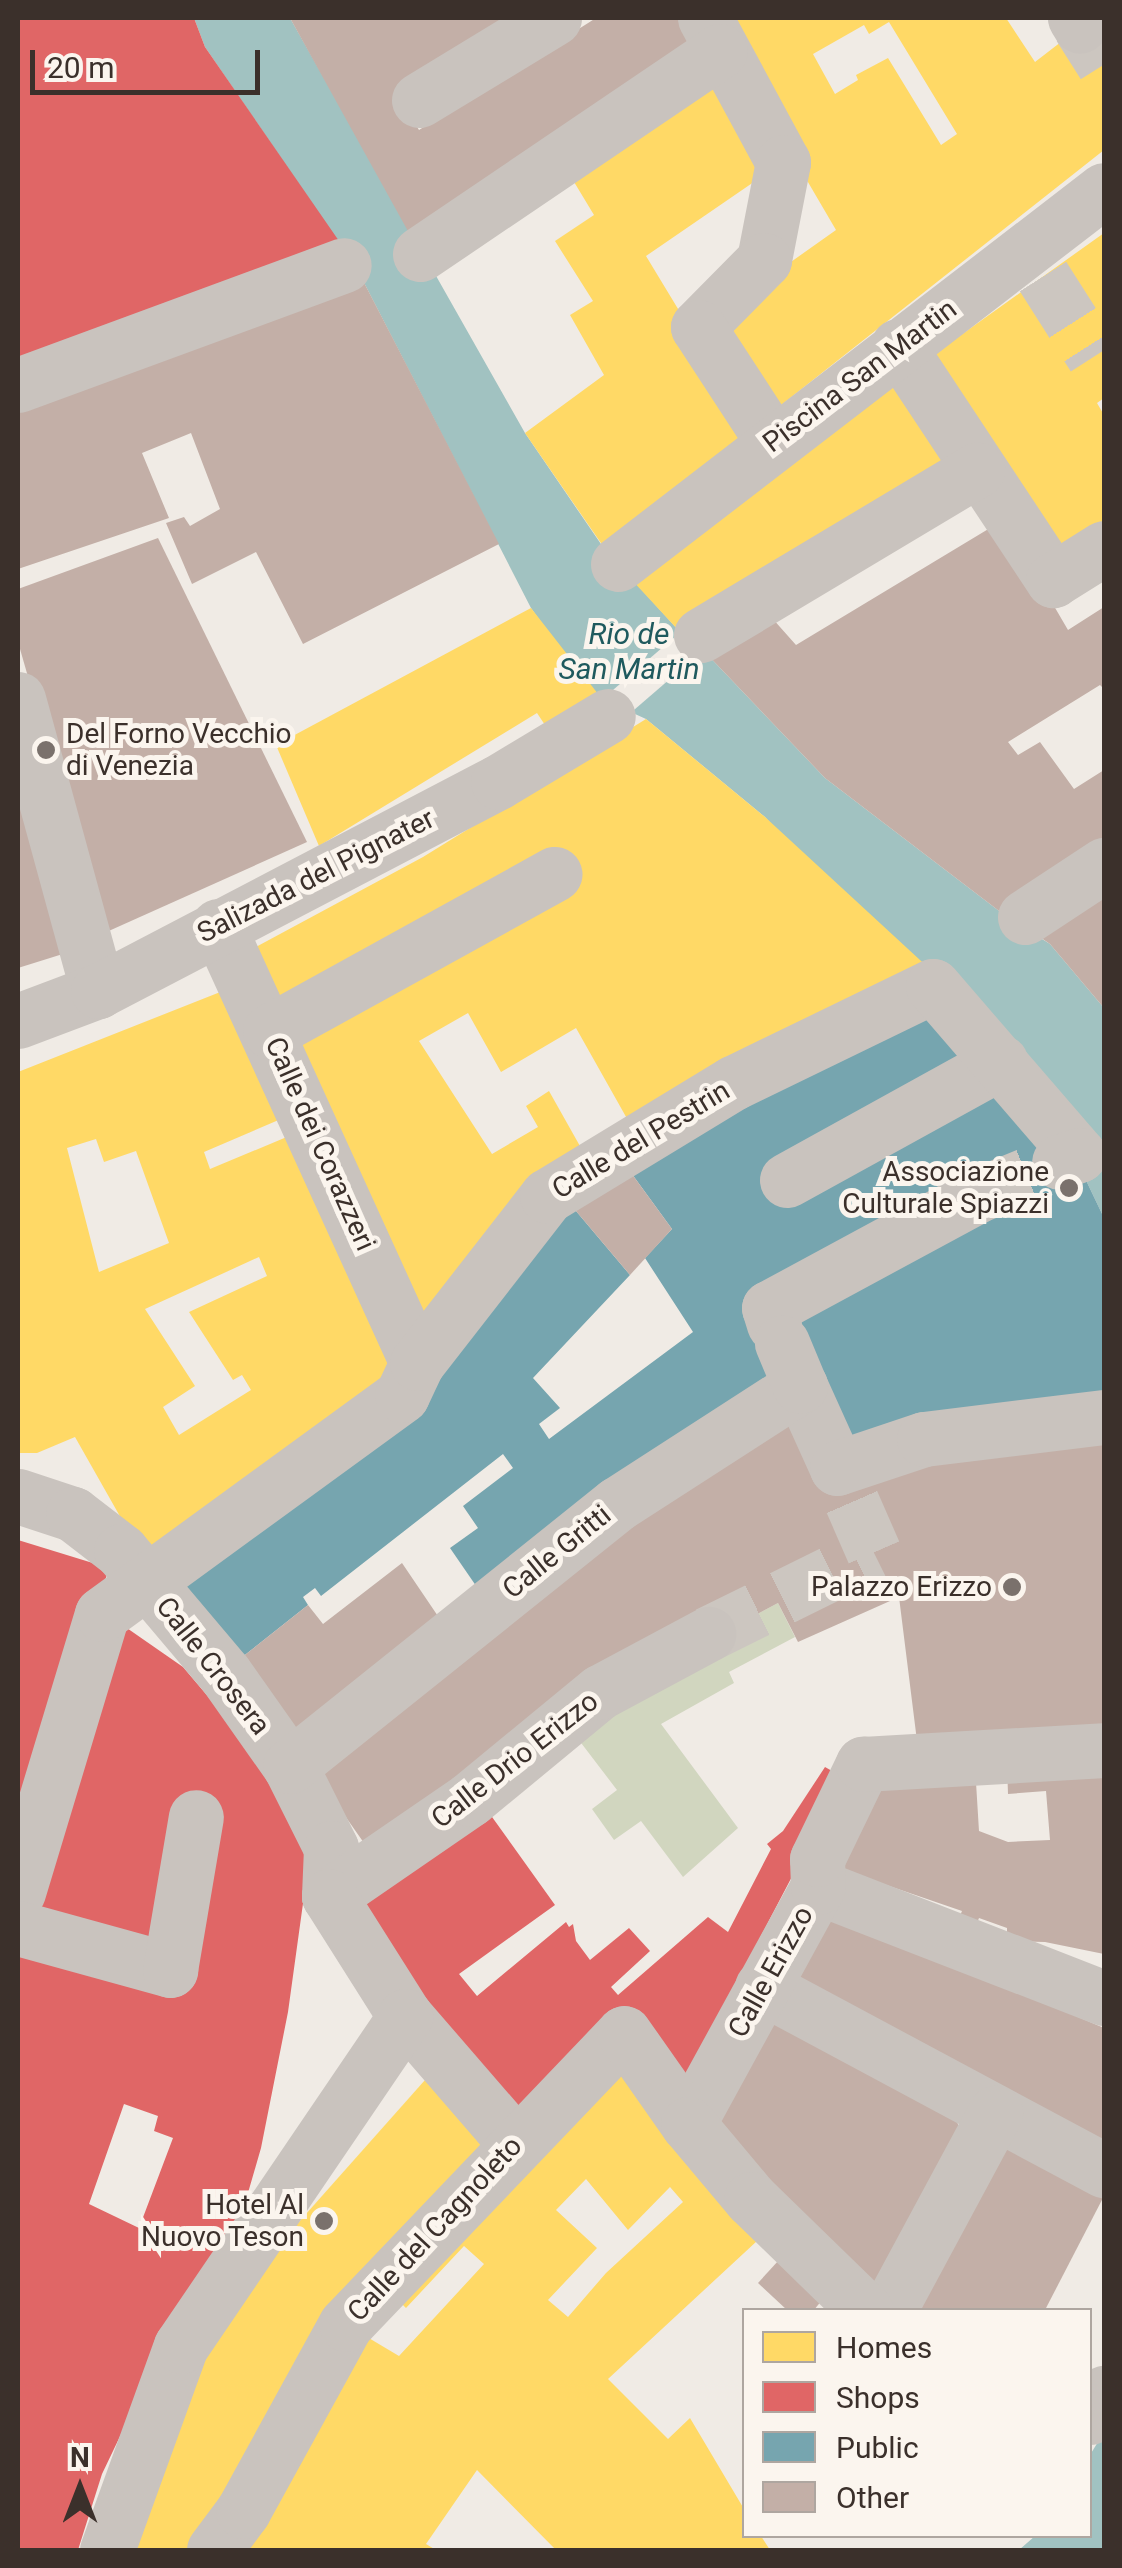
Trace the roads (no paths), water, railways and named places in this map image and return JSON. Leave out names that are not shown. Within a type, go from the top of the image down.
[{"type":"street","points":[[419,100],[554,18]]},
{"type":"street","points":[[420,254],[713,34],[783,162],[764,260],[698,327],[774,442]]},
{"type":"street","name":"Piscina San Martin","points":[[618,564],[898,346],[1034,263],[1104,190]]},
{"type":"street","points":[[18,385],[344,265]]},
{"type":"street","points":[[898,346],[1053,580],[1104,548]]},
{"type":"street","points":[[702,635],[977,470]]},
{"type":"street","points":[[18,699],[98,991]]},
{"type":"street","name":"Salizada del Pignater","points":[[18,1020],[98,991],[498,782],[608,716]]},
{"type":"street","points":[[1026,917],[1104,865]]},
{"type":"street","points":[[270,1031],[554,874]]},
{"type":"street","name":"Calle dei Corazzeri","points":[[218,926],[270,1031],[417,1363]]},
{"type":"street","name":"Calle del Pestrin","points":[[18,1892],[102,1614],[402,1395],[417,1363],[547,1196],[733,1083],[933,986],[1001,1062],[1069,1159]]},
{"type":"street","points":[[787,1180],[1001,1062]]},
{"type":"street","name":"Calle Gritti","points":[[290,1766],[617,1504],[786,1351],[769,1308],[976,1196]]},
{"type":"street","points":[[786,1351],[840,1474],[924,1438],[1104,1417]]},
{"type":"street","name":"Calle Crosera","points":[[18,1496],[72,1514],[121,1551],[188,1626],[290,1766],[331,1848],[329,1896]]},
{"type":"street","name":"Calle Drio Erizzo","points":[[329,1896],[470,1799],[600,1692],[708,1634]]},
{"type":"street","name":"Calle Erizzo","points":[[688,2124],[818,1887],[817,1859],[862,1764],[1104,1750]]},
{"type":"street","points":[[18,1928],[170,1970],[196,1817]]},
{"type":"street","points":[[818,1887],[1104,1998]]},
{"type":"street","points":[[329,1896],[406,2016],[515,2143]]},
{"type":"street","points":[[762,1987],[1104,2170]]},
{"type":"street","points":[[106,2550],[180,2346],[406,2016]]},
{"type":"street","name":"Calle del Cagnoleto","points":[[214,2550],[242,2511],[346,2324],[624,2033],[688,2124]]},
{"type":"street","points":[[890,2308],[995,2113]]},
{"type":"street","points":[[688,2124],[751,2199],[862,2308]]},
{"type":"water","name":"Rio de San Martin","points":[[194,18],[290,18],[525,433],[603,547],[680,632],[703,650],[825,778],[1007,917],[1050,944],[1104,1008],[1104,1218],[1083,1174],[765,817],[646,719],[602,699],[567,659],[531,608],[357,269],[205,47]]},
{"type":"water","points":[[1104,2432],[1104,2550],[1019,2550],[1033,2538],[1092,2538],[1092,2452]]},
{"type":"tunnel","points":[[1080,26],[1104,64]]},
{"type":"tunnel","points":[[1043,276],[1094,356]]},
{"type":"tunnel","points":[[976,1196],[1059,1162]]},
{"type":"tunnel","points":[[708,1634],[874,1552],[843,1481]]},
{"type":"place","name":"Del Forno Vecchio di Venezia","points":[[46,750]]},
{"type":"place","name":"Associazione Culturale Spiazzi","points":[[1069,1188]]},
{"type":"place","name":"Palazzo Erizzo","points":[[1012,1587]]},
{"type":"place","name":"Hotel Al Nuovo Teson","points":[[324,2221]]}]
